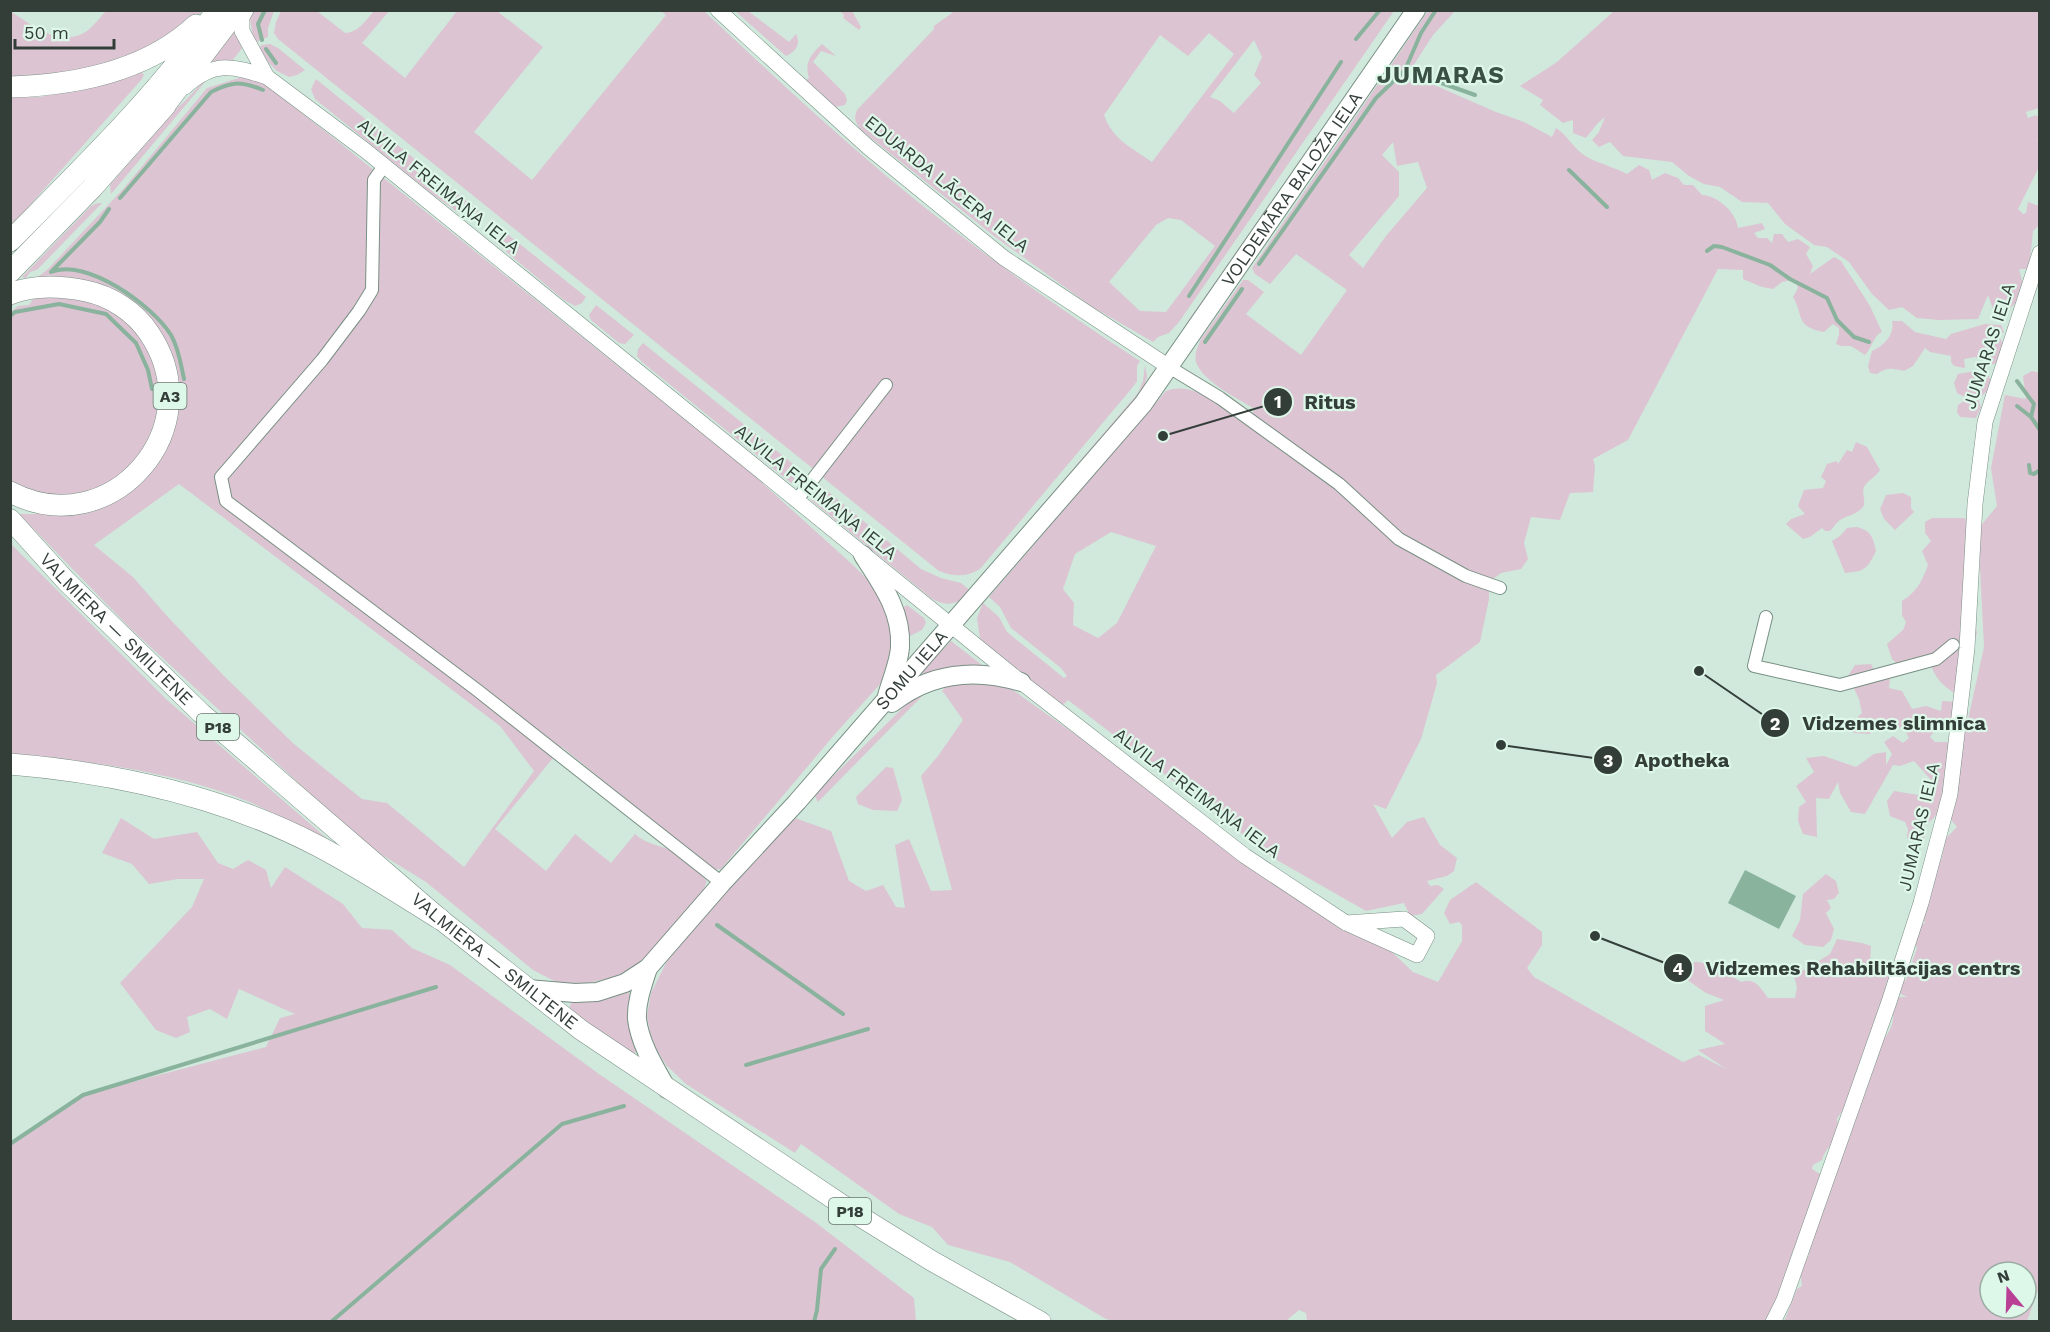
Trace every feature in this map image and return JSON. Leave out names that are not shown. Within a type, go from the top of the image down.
[{"type":"highway","points":[[10,87],[36,87],[93,78],[143,60],[175,42],[212,10]]},
{"type":"highway","points":[[10,241],[157,88],[201,35],[217,10]]},
{"type":"highway","points":[[10,272],[92,188],[165,106]]},
{"type":"highway","name":"A3","points":[[10,294],[22,289],[42,286],[67,288],[92,292],[120,304],[135,316],[157,344],[165,359],[170,396],[165,428],[152,455],[130,480],[117,489],[90,500],[64,506],[34,502],[10,492]]},
{"type":"highway","points":[[10,764],[84,771],[136,780],[187,793],[242,812],[319,846],[440,919]]},
{"type":"main road","points":[[165,106],[238,10]]},
{"type":"main road","name":"VOLDEMĀRA BALOŽA IELA","points":[[1169,367],[1416,10]]},
{"type":"main road","name":"SOMU IELA","points":[[648,968],[886,701],[1143,404],[1169,367]]},
{"type":"main road","name":"VALMIERA — SMILTENE","points":[[10,519],[66,581],[201,713],[440,919],[581,1030],[853,1212],[932,1261],[1041,1322]]},
{"type":"main road","points":[[863,555],[887,592],[896,615],[900,646],[886,701]]},
{"type":"main road","points":[[856,733],[902,696],[924,683],[972,674],[997,675],[1021,682]]},
{"type":"main road","points":[[528,988],[575,993],[597,992],[625,983],[648,968]]},
{"type":"main road","points":[[648,968],[637,1018],[649,1056],[667,1089]]},
{"type":"street","name":"ALVILA FREIMAŅA IELA","points":[[246,10],[242,17],[242,31],[267,77],[384,166],[1021,682],[1245,856],[1346,924],[1416,955],[1427,936],[1404,919],[1346,924]]},
{"type":"street","name":"EDUARDA LĀCERA IELA","points":[[718,10],[868,147],[1004,258],[1169,367]]},
{"type":"street","points":[[165,106],[190,82],[206,72],[224,66],[267,77]]},
{"type":"street","points":[[384,166],[374,180],[372,290],[322,360],[221,477],[226,501],[477,690],[722,883]]},
{"type":"street","name":"JUMARAS IELA","points":[[1773,1322],[1784,1300],[1889,1002],[1921,903],[1950,794],[1967,648],[1975,504],[1985,422],[2040,253]]},
{"type":"street","points":[[1169,367],[1220,398],[1339,484],[1399,539],[1466,576],[1500,588]]},
{"type":"street","points":[[796,501],[886,385]]},
{"type":"street","points":[[1766,616],[1754,666],[1840,685],[1936,659],[1953,645]]},
{"type":"shaded area","points":[[10,11],[47,33],[67,37],[77,36],[87,31],[106,11],[203,11],[155,47],[110,63],[54,75],[11,76]]},
{"type":"shaded area","points":[[253,11],[274,11],[268,28],[268,37],[254,43],[250,19]]},
{"type":"shaded area","points":[[281,11],[317,11],[345,33],[358,28],[374,11],[389,11],[362,43],[405,78],[457,11],[497,11],[543,47],[474,132],[532,180],[666,15],[661,11],[704,11],[815,114],[904,191],[981,251],[1140,361],[1137,366],[1137,381],[980,569],[970,574],[960,575],[939,571],[821,476],[874,410],[816,471],[278,39],[274,33]]},
{"type":"shaded area","points":[[735,11],[748,11],[789,42],[796,34],[797,47],[786,56]]},
{"type":"shaded area","points":[[840,11],[852,11],[861,27],[859,30],[843,18],[844,15]]},
{"type":"shaded area","points":[[951,11],[1394,11],[1179,322],[1169,333],[1158,337],[1153,342],[1091,306],[994,236],[862,131],[857,123],[855,116],[857,110],[934,29],[934,26],[952,13]],"holes":[[[1209,33],[1234,54],[1152,162],[1118,137],[1112,131],[1104,115],[1160,35],[1188,56]],[[1254,40],[1262,57],[1254,75],[1261,83],[1234,113],[1220,101],[1210,97]],[[1168,218],[1181,220],[1215,246],[1166,312],[1140,311],[1109,282],[1156,225]]]},
{"type":"shaded area","points":[[1404,11],[1407,11],[1187,326],[1186,324]]},
{"type":"shaded area","points":[[1428,11],[1455,11],[1433,35],[1402,83],[1425,81],[1524,122],[1552,137],[1556,128],[1587,157],[1627,174],[1639,165],[1649,170],[1652,180],[1665,173],[1678,178],[1684,185],[1693,185],[1702,195],[1714,198],[1725,206],[1734,216],[1738,228],[1762,223],[1765,229],[1754,233],[1758,238],[1767,238],[1772,243],[1774,234],[1782,234],[1788,242],[1798,239],[1810,247],[1806,254],[1813,266],[1810,274],[1834,257],[1841,261],[1870,306],[1882,332],[1865,355],[1851,346],[1841,346],[1836,344],[1839,328],[1833,324],[1824,332],[1804,324],[1793,297],[1798,288],[1795,279],[1782,282],[1773,289],[1743,279],[1743,270],[1718,269],[1628,440],[1593,459],[1595,466],[1593,492],[1570,493],[1560,520],[1531,517],[1524,543],[1528,559],[1521,569],[1501,573],[1489,582],[1489,599],[1480,642],[1436,675],[1437,683],[1421,739],[1386,809],[1373,804],[1392,838],[1407,822],[1424,817],[1440,845],[1457,858],[1454,871],[1447,876],[1427,881],[1430,886],[1438,885],[1444,889],[1422,914],[1410,916],[1404,903],[1366,911],[1275,859],[1068,700],[1064,704],[1059,703],[980,639],[977,618],[983,603],[999,617],[1007,632],[1064,678],[1067,676],[1061,668],[1011,628],[1000,607],[989,597],[1166,391],[1188,389],[1198,393],[1245,424],[1255,409],[1213,383],[1205,376],[1196,362],[1201,339],[1243,280],[1248,280],[1264,292],[1246,314],[1301,355],[1347,290],[1296,254],[1270,284],[1255,274],[1252,268]],"holes":[[[1393,142],[1397,166],[1418,162],[1427,188],[1386,236],[1363,268],[1349,255],[1399,196],[1399,172],[1382,155]],[[1111,532],[1156,546],[1117,623],[1098,638],[1073,625],[1074,603],[1063,589],[1075,554]]]},
{"type":"shaded area","points":[[1614,11],[2039,11],[2039,108],[2026,112],[2028,118],[2036,115],[2039,118],[2037,141],[2039,141],[2039,167],[2018,209],[2023,214],[2026,213],[2028,202],[2039,206],[2039,225],[2033,231],[2029,269],[2019,269],[2023,284],[2017,302],[2010,308],[1994,312],[1988,295],[1978,319],[1917,318],[1902,307],[1889,310],[1872,294],[1849,262],[1827,247],[1814,245],[1785,224],[1768,203],[1742,202],[1720,187],[1704,184],[1689,176],[1672,162],[1623,156],[1610,142],[1599,147],[1592,140],[1599,132],[1605,117],[1586,138],[1573,133],[1573,120],[1563,123],[1540,105],[1543,100],[1520,86],[1557,62]]},
{"type":"shaded area","points":[[232,31],[235,32],[242,48],[232,61],[215,63],[212,60]]},
{"type":"shaded area","points":[[270,44],[305,70],[289,77],[277,71],[256,50],[262,45]]},
{"type":"shaded area","points":[[822,44],[836,56],[821,51],[813,62],[845,94],[847,100],[845,105],[835,107],[806,80],[809,78],[807,68],[810,59]]},
{"type":"shaded area","points":[[139,72],[144,74],[142,79],[11,224],[11,95],[40,97],[109,82]]},
{"type":"shaded area","points":[[245,76],[267,86],[749,471],[884,596],[891,620],[892,658],[882,682],[721,869],[713,870],[562,747],[495,829],[546,871],[575,834],[611,863],[635,834],[679,854],[700,873],[707,881],[703,892],[628,974],[588,983],[558,983],[533,970],[426,882],[366,845],[131,629],[19,514],[78,514],[121,497],[150,471],[172,433],[179,389],[173,357],[155,324],[119,294],[84,280],[38,277],[124,188],[207,88]],"holes":[[[179,484],[500,726],[534,771],[464,867],[387,803],[362,799],[294,744],[224,676],[133,577],[94,545]]]},
{"type":"shaded area","points":[[316,79],[479,211],[472,216],[463,216],[432,194],[315,99],[311,89]]},
{"type":"shaded area","points":[[205,82],[111,194],[110,185]]},
{"type":"shaded area","points":[[102,203],[37,270],[30,272],[26,278],[22,277],[91,206]]},
{"type":"shaded area","points":[[490,220],[586,297],[582,303],[575,306],[564,300],[497,244],[489,234]]},
{"type":"shaded area","points":[[81,295],[129,320],[143,339],[157,369],[160,405],[155,425],[140,455],[113,481],[74,496],[42,495],[11,481],[11,312],[18,306],[29,305],[35,296]]},
{"type":"shaded area","points":[[596,305],[634,335],[625,344],[619,343],[591,320],[589,315]]},
{"type":"shaded area","points":[[1892,321],[1902,321],[1915,332],[1946,339],[1951,334],[1985,324],[2001,325],[2004,332],[1998,335],[2005,347],[1999,362],[1983,368],[1982,360],[1975,357],[1964,359],[1965,368],[1954,366],[1951,356],[1930,352],[1925,348],[1913,366],[1904,371],[1890,369],[1877,374],[1870,373],[1868,366],[1872,351],[1890,336]]},
{"type":"shaded area","points":[[643,343],[808,476],[804,481],[791,483],[642,362],[637,356],[638,349]]},
{"type":"shaded area","points":[[1145,365],[1147,377],[1142,394],[976,585],[976,582],[1138,393],[1143,381]]},
{"type":"shaded area","points":[[1976,371],[1979,376],[1989,376],[1992,387],[1978,399],[1981,407],[1976,418],[1960,417],[1957,412],[1958,405],[1965,400],[1965,397],[1957,393],[1954,383],[1958,374]]},
{"type":"shaded area","points":[[2032,371],[2040,373],[2039,1287],[2038,1290],[2038,1260],[1978,1260],[1978,1320],[2027,1321],[1784,1322],[1797,1289],[1802,1286],[1800,1271],[1809,1255],[1810,1239],[1852,1114],[1866,1090],[1874,1049],[1884,1039],[1892,1025],[1894,997],[1907,997],[1897,992],[1900,983],[1906,980],[1917,948],[1912,940],[1915,928],[1925,923],[1922,916],[1936,867],[1942,858],[1945,839],[1957,827],[1947,815],[1984,647],[1978,529],[1997,506],[1991,468],[2005,395],[2026,399],[2023,376]]},
{"type":"shaded area","points":[[1856,442],[1867,447],[1880,470],[1864,487],[1863,507],[1840,520],[1830,531],[1822,528],[1803,539],[1786,524],[1791,519],[1805,514],[1798,506],[1804,490],[1823,488],[1826,481],[1821,477],[1827,464],[1837,461],[1838,464],[1847,450],[1852,452]]},
{"type":"shaded area","points":[[818,483],[921,569],[941,578],[961,583],[972,592],[957,602],[947,604],[931,598],[812,501],[809,492]]},
{"type":"shaded area","points":[[1903,493],[1911,497],[1911,508],[1914,512],[1895,530],[1884,519],[1880,509],[1886,495]]},
{"type":"shaded area","points":[[1932,518],[1972,520],[1973,610],[1977,633],[1971,648],[1958,653],[1969,668],[1970,685],[1958,695],[1940,681],[1930,662],[1912,658],[1899,666],[1892,659],[1887,644],[1903,630],[1906,622],[1902,615],[1902,601],[1918,586],[1928,565],[1922,551],[1931,541],[1925,533],[1925,522]]},
{"type":"shaded area","points":[[1856,527],[1865,530],[1870,535],[1876,551],[1865,568],[1845,573],[1832,541],[1847,528]]},
{"type":"shaded area","points":[[10,543],[166,699],[331,842],[252,803],[194,783],[103,764],[11,754]]},
{"type":"shaded area","points":[[907,605],[924,618],[926,623],[922,630],[908,637],[901,609]]},
{"type":"shaded area","points":[[951,641],[982,665],[982,668],[924,675],[922,671]]},
{"type":"shaded area","points":[[1871,664],[1875,672],[1890,677],[1889,688],[1902,691],[1912,709],[1926,706],[1941,711],[1942,701],[1956,702],[1968,713],[1965,724],[1953,724],[1947,718],[1939,724],[1930,737],[1935,742],[1948,742],[1952,737],[1949,774],[1944,800],[1939,811],[1922,827],[1925,837],[1917,844],[1907,838],[1908,829],[1905,822],[1890,816],[1887,801],[1894,791],[1918,795],[1927,791],[1931,780],[1914,761],[1900,766],[1893,765],[1865,814],[1851,812],[1840,793],[1838,782],[1829,799],[1816,798],[1817,837],[1803,834],[1798,821],[1799,807],[1806,802],[1796,786],[1814,772],[1806,758],[1824,756],[1856,767],[1874,754],[1886,752],[1886,765],[1892,754],[1884,742],[1893,736],[1903,743],[1909,738],[1904,728],[1901,727],[1879,725],[1869,734],[1854,733],[1848,726],[1862,713],[1859,699],[1848,676],[1855,665]]},
{"type":"shaded area","points":[[967,681],[1000,681],[1344,925],[1393,953],[1413,972],[1438,982],[1462,941],[1462,925],[1459,922],[1450,924],[1444,913],[1450,900],[1476,882],[1542,932],[1542,945],[1527,968],[1534,977],[1683,1062],[1699,1055],[1726,1069],[1698,1050],[1725,1044],[1705,1031],[1705,1006],[1724,1000],[1706,993],[1686,979],[1694,962],[1724,971],[1741,982],[1754,982],[1768,998],[1795,998],[1797,987],[1794,976],[1830,954],[1837,939],[1871,946],[1870,963],[1892,978],[1856,1089],[1837,1119],[1836,1138],[1822,1160],[1813,1165],[1812,1169],[1823,1176],[1771,1322],[1307,1322],[1306,1313],[1299,1310],[1288,1319],[1290,1322],[1120,1322],[1106,1319],[1010,1262],[948,1245],[932,1227],[899,1214],[801,1144],[795,1153],[686,1084],[666,1065],[656,1049],[647,1016],[651,993],[666,963],[724,890],[795,818],[831,831],[849,881],[866,891],[883,885],[896,907],[905,908],[895,845],[909,839],[931,891],[952,890],[921,776],[963,720],[942,692],[945,687]]},
{"type":"shaded area","points":[[920,691],[927,691],[818,802],[815,796],[818,791]]},
{"type":"shaded area","points":[[886,767],[893,768],[902,800],[897,811],[873,810],[858,804],[856,797]]},
{"type":"shaded area","points":[[121,818],[154,839],[197,832],[218,863],[233,869],[248,860],[266,870],[271,888],[285,867],[343,904],[362,928],[392,930],[412,948],[450,965],[599,1074],[815,1222],[914,1298],[916,1321],[11,1321],[11,1144],[83,1095],[266,1047],[280,1018],[295,1014],[239,989],[227,1019],[210,1009],[187,1017],[190,1032],[176,1038],[156,1030],[120,983],[192,907],[204,879],[178,879],[149,884],[132,864],[102,853]]},
{"type":"shaded area","points":[[1745,870],[1796,896],[1779,929],[1728,903]]},
{"type":"shaded area","points":[[1826,874],[1836,881],[1839,893],[1834,899],[1827,900],[1831,908],[1826,913],[1834,929],[1831,940],[1823,947],[1805,945],[1792,936],[1800,920],[1803,894]]},
{"type":"shaded area","points":[[628,992],[631,997],[638,1051],[631,1054],[570,1009],[573,1001]]},
{"type":"waterway","points":[[262,40],[258,24],[265,10]]},
{"type":"waterway","points":[[1356,39],[1380,10]]},
{"type":"waterway","points":[[1259,264],[1376,98],[1405,70],[1421,33],[1436,10]]},
{"type":"waterway","points":[[266,49],[276,63]]},
{"type":"waterway","points":[[1189,296],[1341,62]]},
{"type":"waterway","points":[[1405,70],[1475,95]]},
{"type":"waterway","points":[[120,198],[211,92],[237,84],[263,90]]},
{"type":"waterway","points":[[1569,170],[1607,207]]},
{"type":"waterway","points":[[109,209],[100,222],[51,272],[65,269],[82,271],[100,278],[134,298],[150,311],[171,335],[178,351],[184,379]]},
{"type":"waterway","points":[[1707,251],[1714,246],[1722,247],[1770,265],[1790,279],[1827,298],[1837,320],[1854,337],[1869,342]]},
{"type":"waterway","points":[[1205,342],[1242,289]]},
{"type":"waterway","points":[[10,316],[15,312],[59,304],[106,314],[136,343],[148,370],[152,389]]},
{"type":"waterway","points":[[2017,381],[2034,404],[2031,417]]},
{"type":"waterway","points":[[2017,406],[2031,417],[2040,430]]},
{"type":"waterway","points":[[2029,465],[2030,473],[2034,474],[2040,470]]},
{"type":"waterway","points":[[717,925],[843,1014]]},
{"type":"waterway","points":[[10,1144],[83,1095],[436,987]]},
{"type":"waterway","points":[[746,1065],[868,1029]]},
{"type":"waterway","points":[[331,1322],[562,1124],[624,1106]]},
{"type":"waterway","points":[[814,1322],[821,1269],[835,1249]]},
{"type":"place","name":"Ritus","points":[[1163,436]]},
{"type":"place","name":"Vidzemes slimnīca","points":[[1699,671]]},
{"type":"place","name":"Apotheka","points":[[1501,745]]},
{"type":"place","name":"Vidzemes Rehabilitācijas centrs","points":[[1595,936]]},
{"type":"district","name":"JUMARAS","points":[[1441,75]]}]
